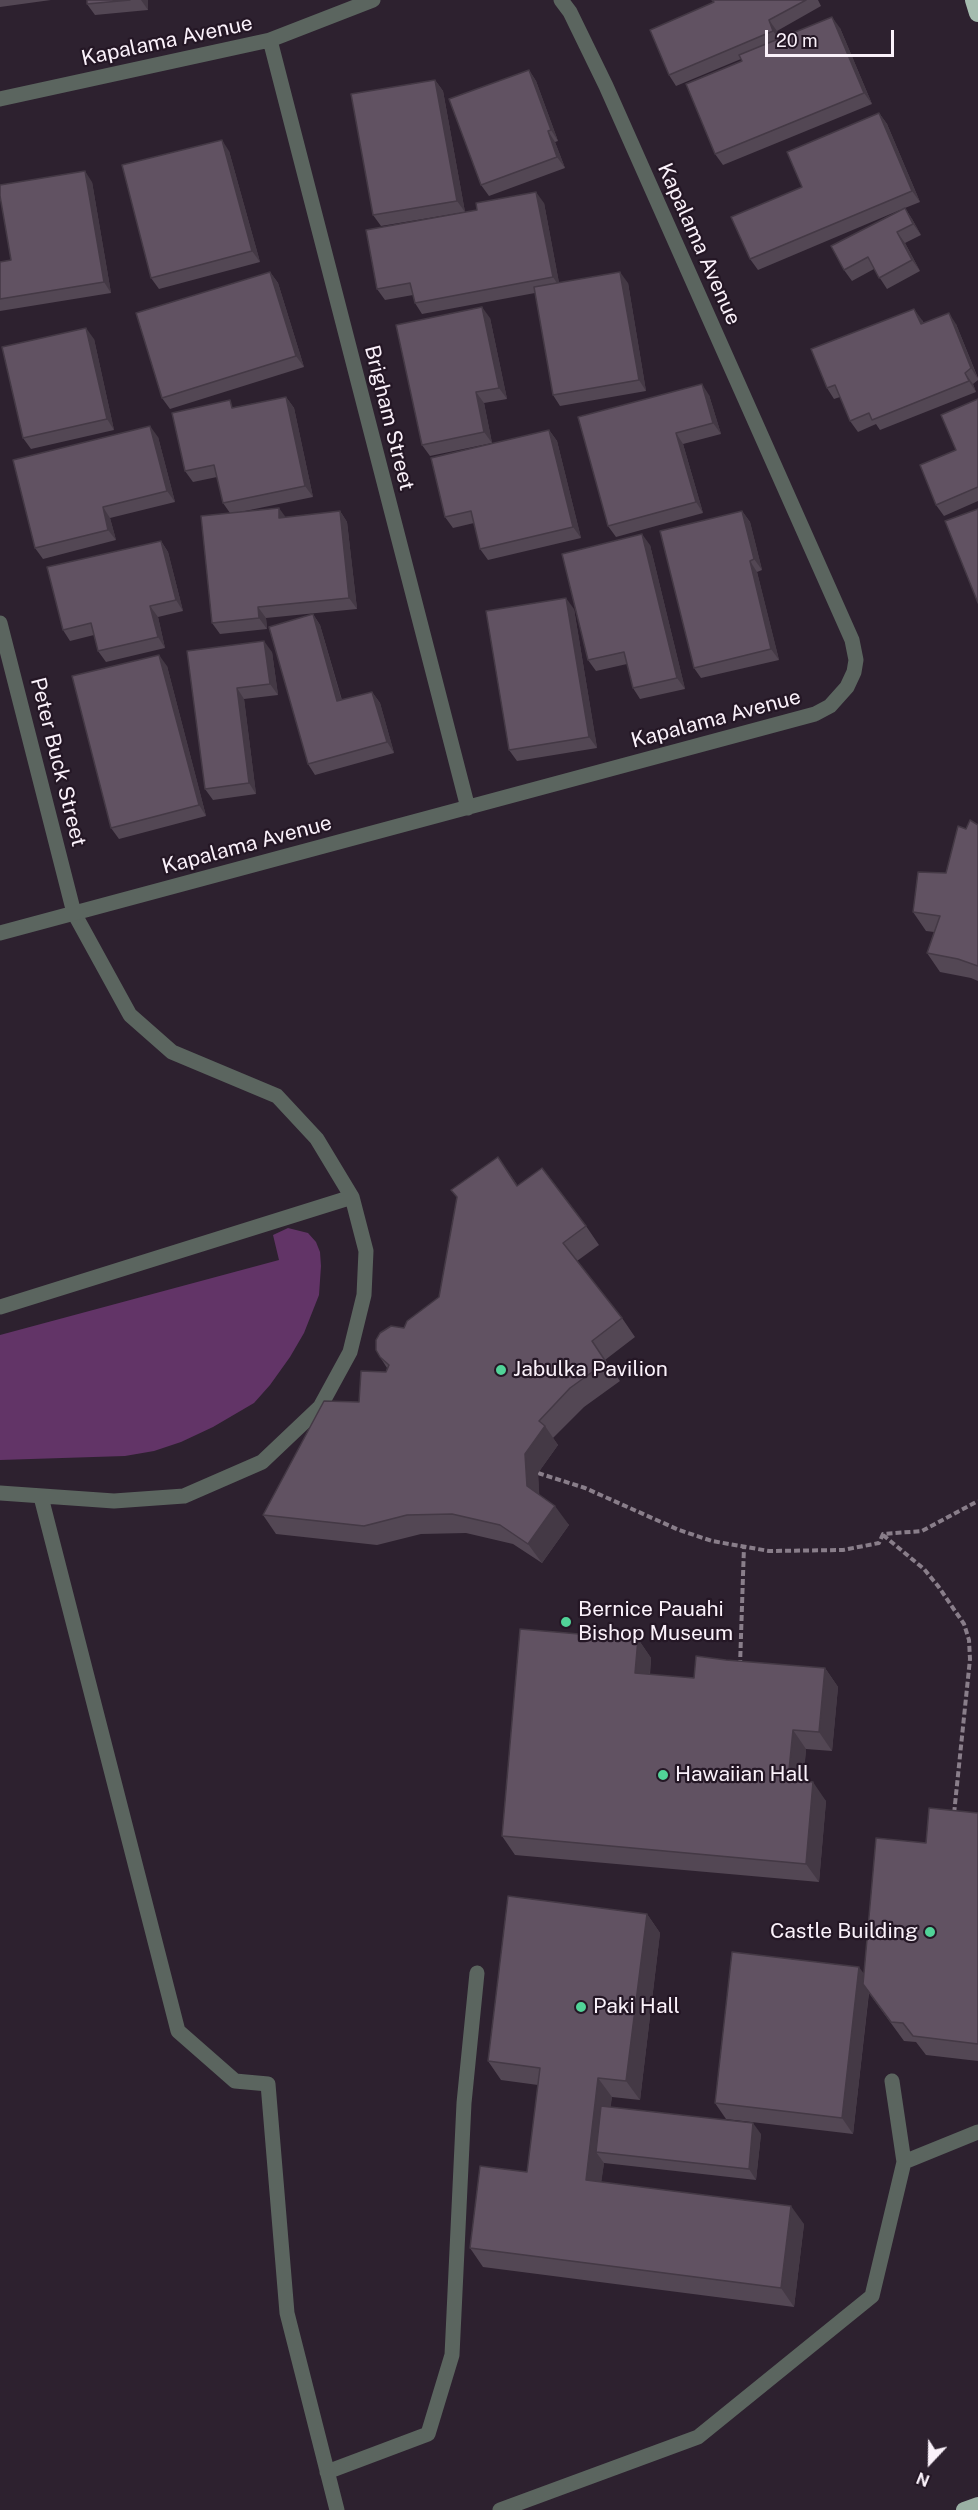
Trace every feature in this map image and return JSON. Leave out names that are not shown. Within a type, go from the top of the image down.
[{"type":"highway","points":[[974,0],[978,14]]},
{"type":"highway","points":[[964,2510],[978,2505]]},
{"type":"street","name":"Kapalama Avenue","points":[[0,99],[270,40],[373,0]]},
{"type":"street","name":"Kapalama Avenue","points":[[0,933],[814,714],[841,696],[851,679],[856,660],[852,640],[616,107],[570,12],[561,0]]},
{"type":"street","name":"Brigham Street","points":[[270,40],[468,808]]},
{"type":"street","name":"Peter Buck Street","points":[[0,623],[74,913],[130,1015],[172,1052],[277,1096],[317,1139],[352,1197],[366,1251],[364,1295],[350,1352],[320,1407],[262,1462],[184,1496],[114,1501],[0,1493]]},
{"type":"street","points":[[0,1307],[352,1197]]},
{"type":"street","points":[[41,1497],[178,2031],[235,2081],[268,2084],[287,2313],[337,2510]]},
{"type":"street","points":[[327,2472],[428,2434],[432,2423],[452,2355],[464,2103],[477,1974]]},
{"type":"street","points":[[500,2510],[698,2437],[872,2295],[904,2162],[892,2081]]},
{"type":"street","points":[[904,2162],[978,2132]]},
{"type":"path","points":[[538,1473],[585,1488],[679,1530],[712,1541],[769,1551],[801,1552],[843,1550],[879,1543],[883,1534]]},
{"type":"path","points":[[883,1534],[922,1530],[978,1501]]},
{"type":"path","points":[[883,1534],[924,1569],[964,1624],[969,1640],[970,1659],[954,1816]]},
{"type":"path","points":[[740,1668],[744,1546]]},
{"type":"shaded area","points":[[288,1228],[308,1233],[316,1242],[320,1252],[321,1266],[319,1295],[304,1333],[290,1357],[254,1403],[213,1427],[181,1442],[154,1451],[125,1456],[0,1460],[0,1335],[279,1260],[273,1235]]},
{"type":"building","points":[[87,0],[130,0],[87,4]]},
{"type":"building","points":[[712,0],[806,0],[769,20],[773,31],[669,75],[650,30],[714,2]]},
{"type":"building","points":[[832,17],[864,93],[715,154],[686,84],[742,61],[739,55]]},
{"type":"building","points":[[529,70],[551,130],[548,131],[557,157],[481,185],[449,99]]},
{"type":"building","points":[[435,80],[457,201],[373,215],[351,94]]},
{"type":"building","points":[[879,113],[912,191],[750,259],[731,217],[802,187],[787,152]]},
{"type":"building","points":[[222,140],[252,251],[151,278],[122,165]]},
{"type":"building","points":[[85,171],[104,282],[0,299],[0,262],[11,260],[0,185]]},
{"type":"building","points":[[536,192],[553,277],[415,303],[410,283],[377,289],[366,230],[477,210],[476,203]]},
{"type":"building","points":[[905,208],[913,224],[897,232],[912,260],[879,278],[868,257],[844,270],[831,246]]},
{"type":"building","points":[[270,272],[296,356],[162,398],[136,313]]},
{"type":"building","points":[[620,272],[639,380],[553,395],[534,287]]},
{"type":"building","points":[[482,307],[499,388],[476,392],[484,432],[422,445],[396,325]]},
{"type":"building","points":[[914,309],[921,324],[949,313],[971,368],[965,373],[969,381],[872,420],[869,413],[850,421],[835,385],[827,388],[811,349]]},
{"type":"building","points":[[86,328],[107,419],[23,438],[2,347]]},
{"type":"building","points":[[702,384],[713,423],[676,433],[696,502],[608,526],[578,417]]},
{"type":"building","points":[[286,397],[305,486],[223,503],[214,465],[185,471],[172,413],[230,400],[232,408]]},
{"type":"building","points":[[978,399],[978,487],[936,505],[920,465],[956,450],[941,415]]},
{"type":"building","points":[[150,426],[167,491],[103,507],[108,530],[35,548],[13,460]]},
{"type":"building","points":[[549,430],[573,527],[480,549],[471,511],[445,517],[431,458]]},
{"type":"building","points":[[279,508],[279,518],[340,511],[349,598],[258,607],[259,618],[212,623],[201,516]]},
{"type":"building","points":[[978,509],[978,603],[945,521]]},
{"type":"building","points":[[742,511],[754,559],[750,561],[771,649],[694,668],[660,531]]},
{"type":"building","points":[[642,534],[677,678],[633,688],[624,652],[588,660],[562,554]]},
{"type":"building","points":[[161,541],[176,600],[150,606],[158,637],[98,651],[91,623],[63,630],[47,567]]},
{"type":"building","points":[[566,598],[589,737],[509,750],[486,611]]},
{"type":"building","points":[[313,614],[337,701],[372,692],[387,742],[308,764],[269,627]]},
{"type":"building","points":[[264,641],[270,684],[237,688],[249,783],[205,789],[187,651]]},
{"type":"building","points":[[159,655],[199,805],[111,828],[72,676]]},
{"type":"building","points":[[970,820],[978,825],[978,966],[958,959],[927,953],[940,916],[913,912],[918,872],[946,873],[958,826],[966,829]]},
{"type":"building","name":"Jabulka Pavilion","points":[[498,1157],[517,1186],[542,1168],[586,1226],[563,1243],[622,1318],[592,1341],[606,1362],[570,1388],[539,1421],[545,1426],[525,1454],[527,1486],[555,1506],[528,1544],[500,1525],[452,1514],[407,1515],[364,1526],[263,1515],[324,1401],[359,1402],[361,1371],[386,1372],[389,1365],[376,1350],[376,1340],[380,1333],[391,1326],[404,1328],[407,1321],[439,1297],[457,1197],[451,1190]]},
{"type":"building","name":"Hawaiian Hall","points":[[520,1629],[638,1639],[635,1673],[694,1678],[696,1656],[825,1668],[819,1732],[793,1730],[788,1780],[813,1782],[806,1864],[502,1836]]},
{"type":"building","name":"Castle Building","points":[[929,1808],[978,1813],[978,2044],[913,2036],[903,2023],[891,2022],[863,1984],[876,1838],[926,1843]]},
{"type":"building","points":[[508,1896],[647,1914],[626,2081],[598,2078],[586,2180],[791,2206],[781,2288],[470,2248],[480,2166],[527,2172],[540,2068],[488,2061]]},
{"type":"building","points":[[732,1952],[859,1967],[842,2118],[715,2103]]},
{"type":"building","points":[[601,2106],[753,2123],[749,2169],[596,2152]]},
{"type":"place","name":"Jabulka Pavilion","points":[[501,1370]]},
{"type":"place","name":"Bernice Pauahi Bishop Museum","points":[[566,1622]]},
{"type":"place","name":"Hawaiian Hall","points":[[663,1775]]},
{"type":"place","name":"Castle Building","points":[[930,1932]]},
{"type":"place","name":"Paki Hall","points":[[581,2007]]}]
